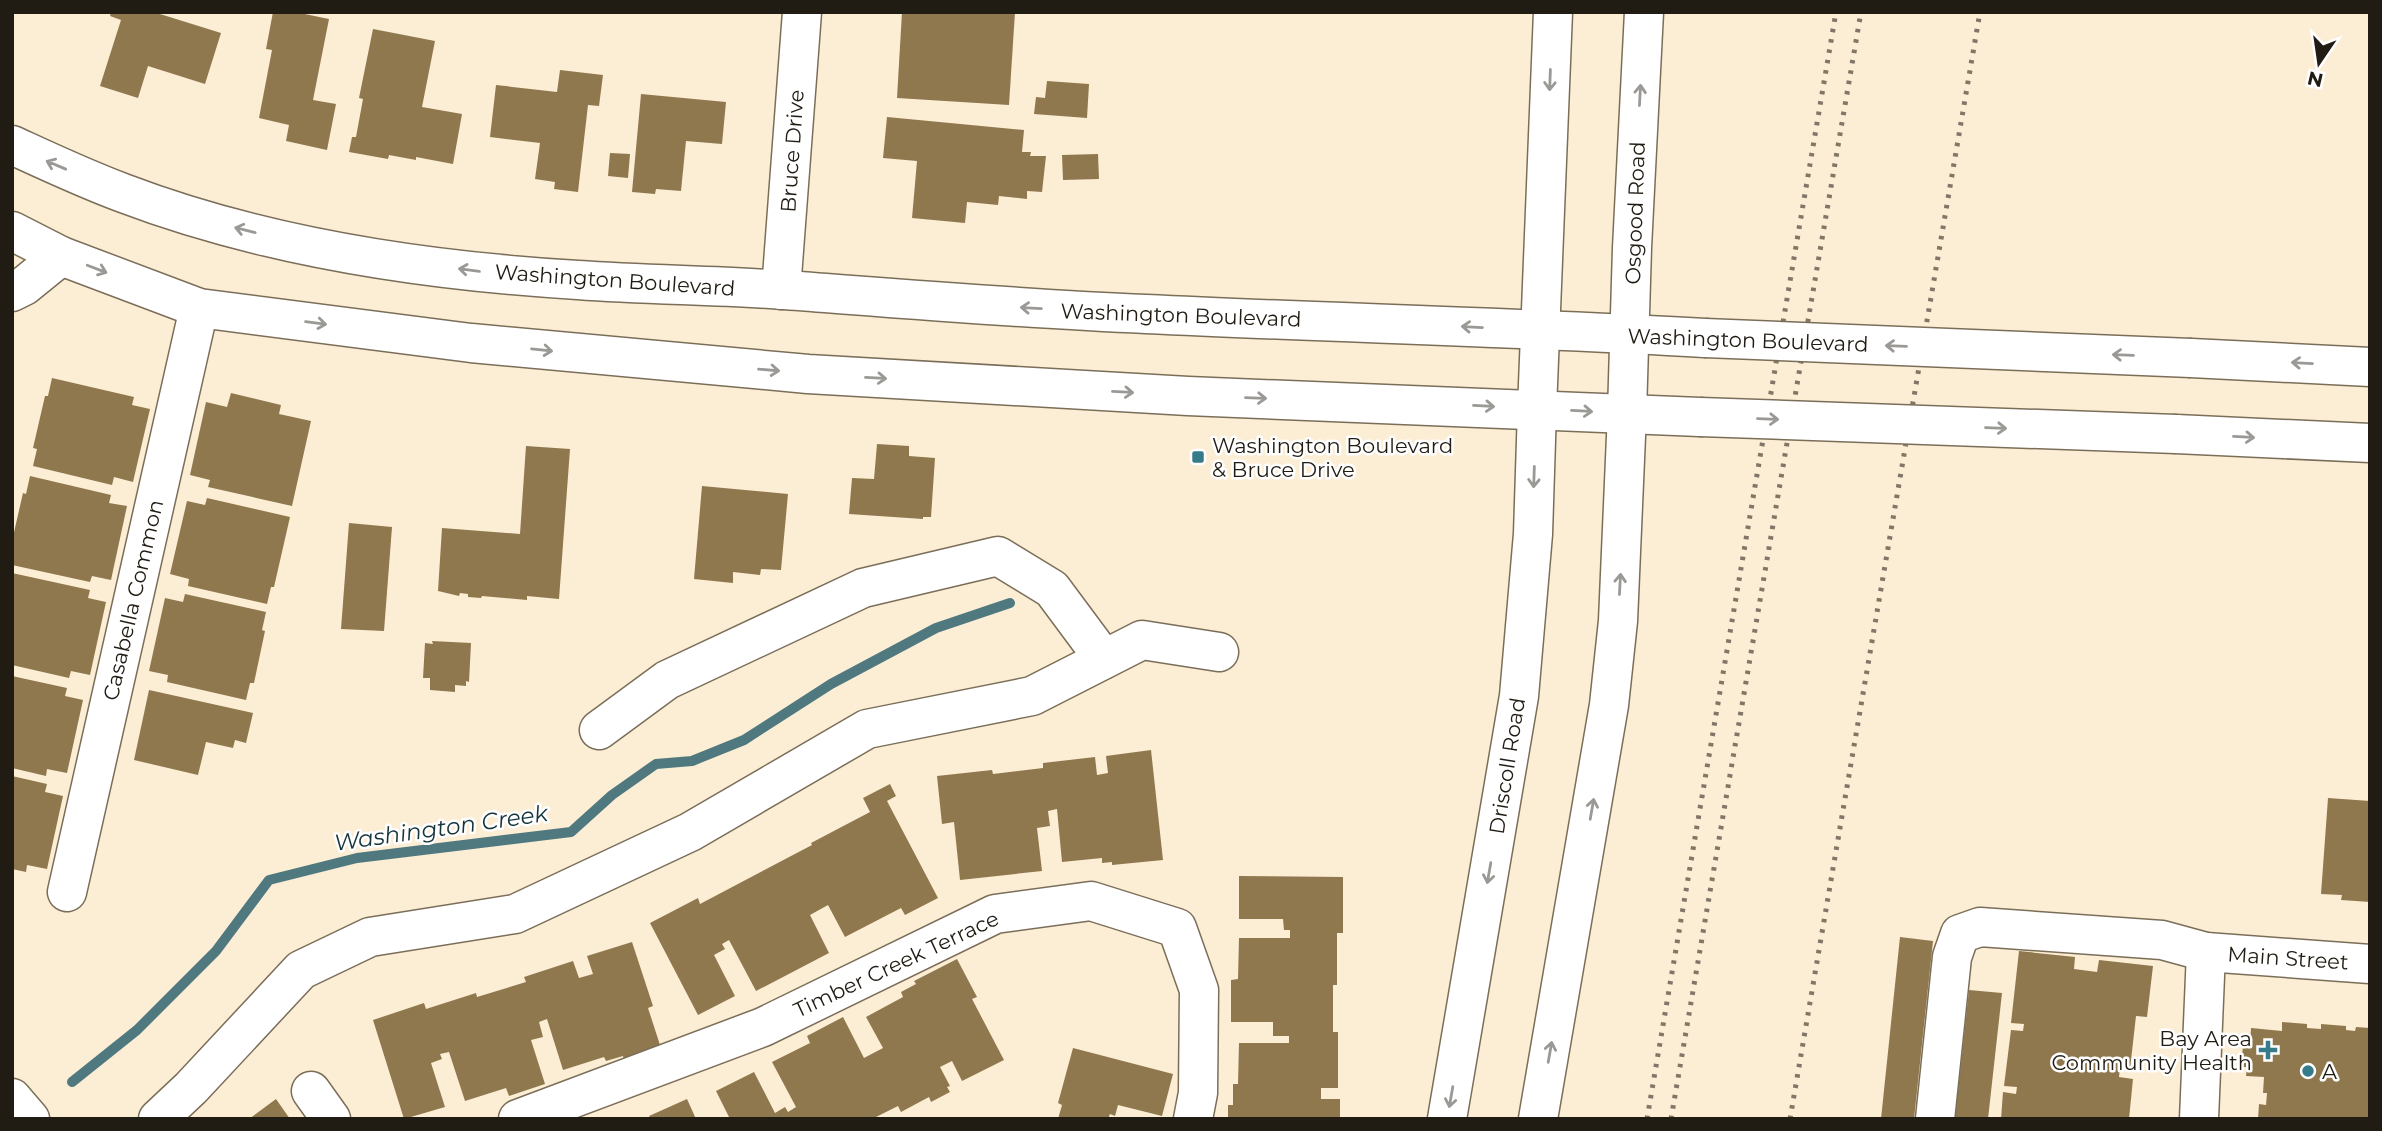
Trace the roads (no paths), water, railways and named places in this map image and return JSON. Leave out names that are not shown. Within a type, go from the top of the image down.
[{"type":"main road","name":"Bruce Drive","points":[[781,290],[802,12]]},
{"type":"main road","points":[[1537,409],[1553,12]]},
{"type":"main road","name":"Osgood Road","points":[[1628,413],[1632,248],[1644,12]]},
{"type":"main road","name":"Washington Boulevard","points":[[12,145],[125,194],[201,219],[293,242],[384,258],[576,280],[781,290],[1108,312],[2370,367]]},
{"type":"main road","points":[[12,231],[61,256],[200,308],[471,343],[808,374],[1188,396],[2370,443]]},
{"type":"main road","points":[[12,292],[24,286],[61,256]]},
{"type":"main road","name":"Casabella Common","points":[[67,892],[200,308]]},
{"type":"main road","name":"Driscoll Road","points":[[1447,1119],[1519,696],[1532,547],[1537,409]]},
{"type":"main road","points":[[1538,1119],[1609,705],[1618,621],[1628,413]]},
{"type":"main road","points":[[599,730],[667,680],[863,588],[998,556],[1052,589],[1104,659]]},
{"type":"main road","points":[[158,1119],[191,1088],[301,970],[370,937],[515,914],[690,832],[867,729],[1032,696],[1142,640],[1219,652]]},
{"type":"main road","name":"Timber Creek Terrace","points":[[518,1119],[763,1027],[995,914],[1091,901],[1177,928],[1199,990],[1198,1093],[1193,1119]]},
{"type":"main road","name":"Main Street","points":[[1935,1119],[1952,957],[1960,934],[1980,928],[2162,940],[2206,953],[2370,964]]},
{"type":"main road","points":[[2199,1119],[2206,953]]},
{"type":"main road","points":[[12,1098],[30,1119]]},
{"type":"waterway","name":"Washington Creek","points":[[72,1082],[137,1030],[216,951],[269,880],[357,858],[571,832],[612,795],[656,764],[692,761],[744,740],[831,684],[936,628],[1010,603]]},
{"type":"railway","points":[[1647,1119],[1836,12]]},
{"type":"railway","points":[[1671,1119],[1861,12]]},
{"type":"railway","points":[[1790,1119],[1980,12]]},
{"type":"place","name":"Washington Boulevard & Bruce Drive","points":[[1198,457]]},
{"type":"place","name":"Bay Area Community Health","points":[[2268,1050]]},
{"type":"place","name":"A","points":[[2308,1071]]}]
